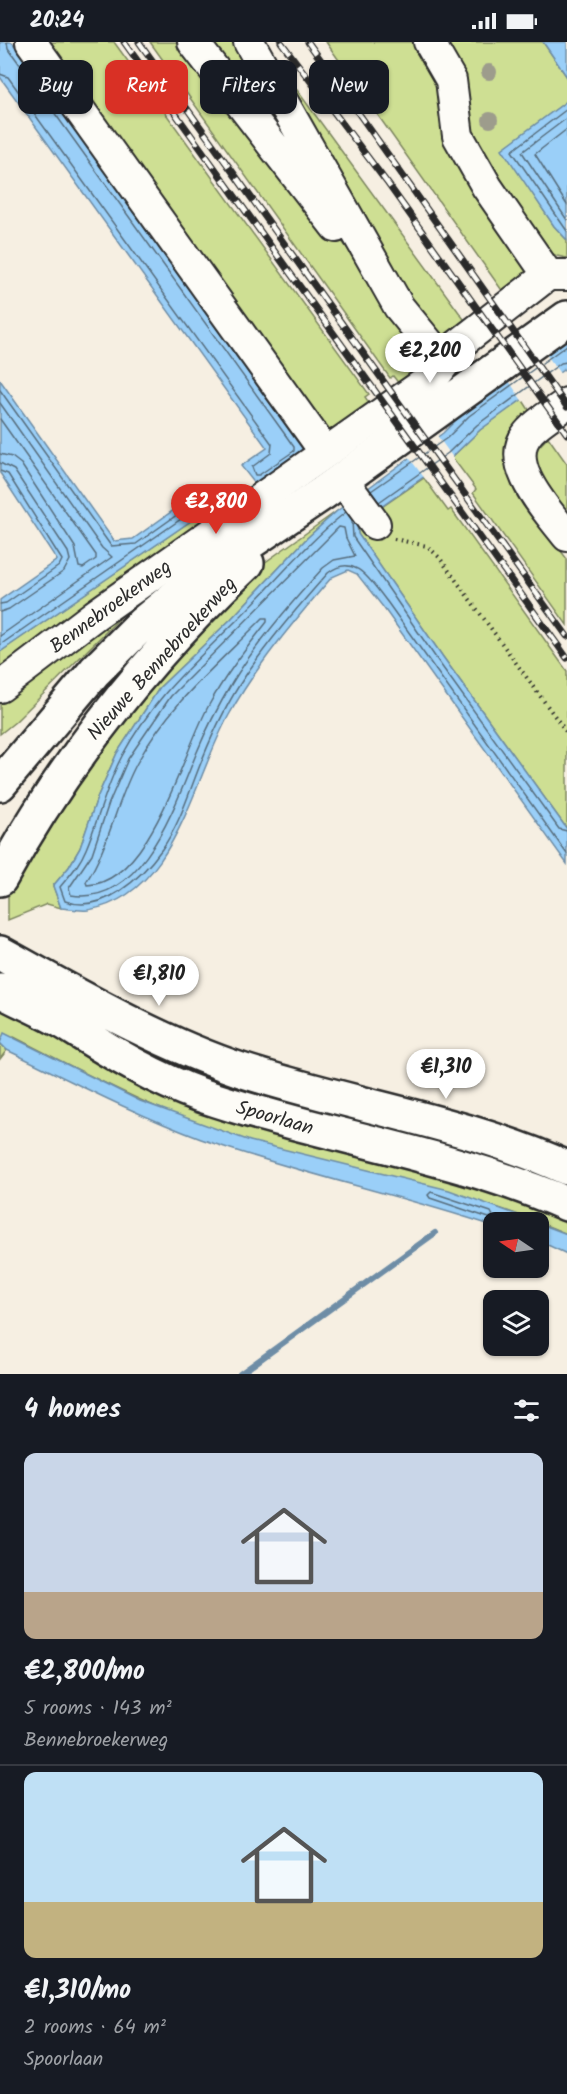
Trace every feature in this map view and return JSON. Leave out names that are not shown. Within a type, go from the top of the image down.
[{"type":"main road","name":"Bennebroekerweg","points":[[336,480],[567,318]]},
{"type":"main road","name":"Nieuwe Bennebroekerweg","points":[[0,784],[49,724],[137,628],[200,576],[336,480]]},
{"type":"main road","name":"Nieuwe Bennebroekerweg","points":[[0,879],[42,805],[86,740],[214,594],[336,480]]},
{"type":"main road","name":"Spoorlaan","points":[[0,953],[203,1056],[305,1089],[494,1140],[567,1168]]},
{"type":"main road","name":"Spoorlaan","points":[[2,993],[72,1028],[103,1048],[192,1092],[464,1168],[567,1204]]},
{"type":"street","points":[[31,42],[336,480],[375,524]]},
{"type":"street","points":[[193,42],[445,363]]},
{"type":"street","points":[[249,42],[399,307]]},
{"type":"street","points":[[429,42],[451,80],[458,136],[487,187],[557,275]]},
{"type":"street","name":"Bennebroekerweg","points":[[0,687],[95,615],[336,480],[436,375],[458,345],[557,275]]},
{"type":"street","points":[[567,403],[528,432],[519,457],[527,483],[567,536]]},
{"type":"path","points":[[375,524],[392,539],[427,546],[439,557],[567,733]]},
{"type":"green space","points":[[37,42],[114,42],[127,60],[105,60],[105,114],[166,114],[369,394],[365,397],[374,410],[328,443],[89,114],[93,114],[93,60],[50,60]]},
{"type":"green space","points":[[150,42],[189,42],[203,60],[200,60],[200,112],[188,95],[188,60],[163,60]]},
{"type":"green space","points":[[198,42],[244,42],[254,60],[212,60]]},
{"type":"green space","points":[[262,42],[275,60],[272,60]]},
{"type":"green space","points":[[326,42],[423,42],[531,269],[506,296],[377,114],[389,114],[389,60],[339,60]]},
{"type":"green space","points":[[441,42],[543,42],[567,77],[567,101],[503,149],[554,226],[567,240],[567,258],[541,248],[482,163]]},
{"type":"green space","points":[[297,90],[309,106],[309,114],[314,114],[469,326],[445,341],[405,305],[297,106]]},
{"type":"green space","points":[[201,114],[244,114],[432,362],[403,389],[393,376],[390,378]]},
{"type":"green space","points":[[256,114],[285,114],[351,232]]},
{"type":"green space","points":[[522,399],[533,416],[531,512],[567,559],[567,625],[473,493],[476,489],[452,457],[480,430]]},
{"type":"green space","points":[[548,437],[567,464],[567,512],[538,470],[534,452]]},
{"type":"green space","points":[[424,478],[448,511],[451,509],[567,671],[567,829],[358,534],[357,524]]},
{"type":"green space","points":[[217,503],[222,511],[0,676],[0,652]]},
{"type":"green space","points":[[337,511],[307,538],[231,619],[160,687],[117,753],[97,798],[80,848],[69,867],[53,886],[61,908],[47,904],[8,920],[8,895],[34,844],[78,773],[229,588]]},
{"type":"green space","points":[[136,602],[15,722],[0,734],[0,697]]},
{"type":"green space","points":[[0,1010],[174,1093],[378,1155],[549,1212],[510,1212],[451,1193],[252,1142],[160,1109],[14,1037],[0,1043]]},
{"type":"green space","points":[[0,1043],[7,1050],[0,1059]]},
{"type":"green space","points":[[549,1212],[567,1218],[567,1234],[549,1227]]},
{"type":"water","points":[[0,42],[12,42],[25,60],[18,60],[18,102],[0,77]]},
{"type":"water","points":[[543,42],[567,42],[567,77]]},
{"type":"water","points":[[567,101],[567,240],[554,226],[502,149]]},
{"type":"water","points":[[27,114],[63,114],[304,451],[256,485],[241,466],[267,448]]},
{"type":"water","points":[[567,338],[567,367],[480,430],[452,457],[357,524],[358,534],[567,829],[567,864],[383,607],[357,574],[348,570],[332,577],[251,679],[216,741],[178,831],[161,859],[142,883],[118,900],[88,910],[61,908],[53,886],[69,867],[80,848],[97,798],[117,753],[160,687],[231,619],[307,538],[337,511],[443,433],[465,411]]},
{"type":"water","points":[[0,380],[114,541],[133,539],[206,487],[217,503],[0,652],[0,600],[57,560],[0,473]]},
{"type":"water","points":[[4,1033],[140,1101],[250,1141],[449,1190],[510,1212],[483,1212],[483,1223],[237,1151],[201,1139],[127,1108],[7,1050],[0,1043]]},
{"type":"water","points":[[549,1227],[567,1234],[567,1254],[549,1246]]},
{"type":"pier","points":[[544,351],[561,375],[523,402],[507,378]]},
{"type":"pier","points":[[436,434],[454,459],[426,480],[407,455]]},
{"type":"waterway","points":[[240,1374],[435,1233]]},
{"type":"railway","points":[[124,42],[567,658]]},
{"type":"railway","points":[[139,42],[567,636]]},
{"type":"railway","points":[[281,42],[388,184],[567,434]]},
{"type":"railway","points":[[308,42],[567,407]]}]
